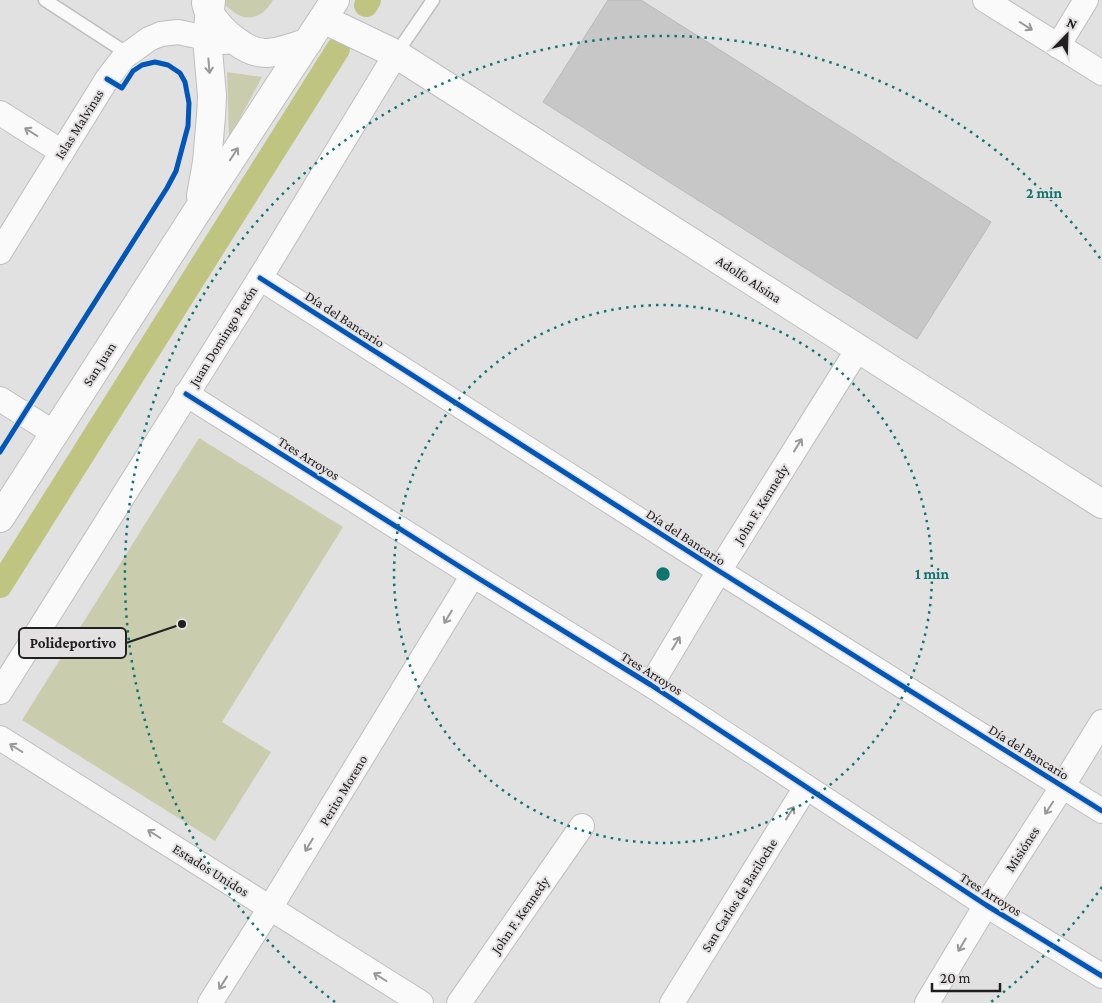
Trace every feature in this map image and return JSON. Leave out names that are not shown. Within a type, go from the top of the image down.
[{"type":"main road","name":"Adolfo Alsina","points":[[329,9],[396,54],[1102,504]]},
{"type":"main road","name":"San Juan","points":[[0,518],[329,9]]},
{"type":"main road","name":"San Juan","points":[[198,210],[207,162],[211,124],[212,96],[208,13]]},
{"type":"main road","points":[[208,13],[226,33],[246,48],[264,53],[282,51],[308,42]]},
{"type":"street","points":[[985,0],[1102,74]]},
{"type":"street","points":[[1058,46],[1086,0]]},
{"type":"street","name":"Islas Malvinas","points":[[0,252],[107,79],[124,57],[149,39],[161,34],[178,32],[208,13]]},
{"type":"street","name":"Juan Domingo Perón","points":[[0,692],[260,278],[396,54]]},
{"type":"street","points":[[0,113],[62,152]]},
{"type":"street","name":"Día del Bancario","points":[[260,278],[719,571],[1102,811]]},
{"type":"street","name":"John F. Kennedy","points":[[650,685],[858,349]]},
{"type":"street","name":"Tres Arroyos","points":[[186,394],[650,685],[986,906],[1102,976]]},
{"type":"street","points":[[0,399],[54,433]]},
{"type":"street","name":"Perito Moreno","points":[[210,1003],[473,575]]},
{"type":"street","name":"Misiónes","points":[[927,1003],[1102,722]]},
{"type":"street","name":"Estados Unidos","points":[[0,738],[421,1003]]},
{"type":"street","name":"San Carlos de Bariloche","points":[[672,1003],[806,787]]},
{"type":"street","name":"John F. Kennedy","points":[[458,1003],[582,826]]},
{"type":"lane","points":[[45,0],[128,54]]},
{"type":"lane","points":[[396,54],[433,0]]},
{"type":"green space","points":[[223,0],[273,0],[259,15],[248,17],[236,14],[225,5]]},
{"type":"green space","points":[[227,72],[262,77],[229,139]]},
{"type":"green space","points":[[199,438],[343,527],[222,722],[271,752],[215,841],[22,720]]},
{"type":"building","points":[[608,0],[641,0],[991,222],[917,339],[543,102]]},
{"type":"waterway","points":[[366,5],[369,0]]},
{"type":"waterway","points":[[0,586],[338,49]]},
{"type":"cycle path","points":[[0,452],[176,171],[188,126],[189,103],[185,82],[180,73],[168,65],[155,62],[142,65],[133,71],[122,88],[107,79]]},
{"type":"cycle path","points":[[260,278],[719,571],[1102,811]]},
{"type":"cycle path","points":[[186,394],[651,685],[986,905],[1102,976]]},
{"type":"place","name":"Polideportivo","points":[[182,624]]}]
